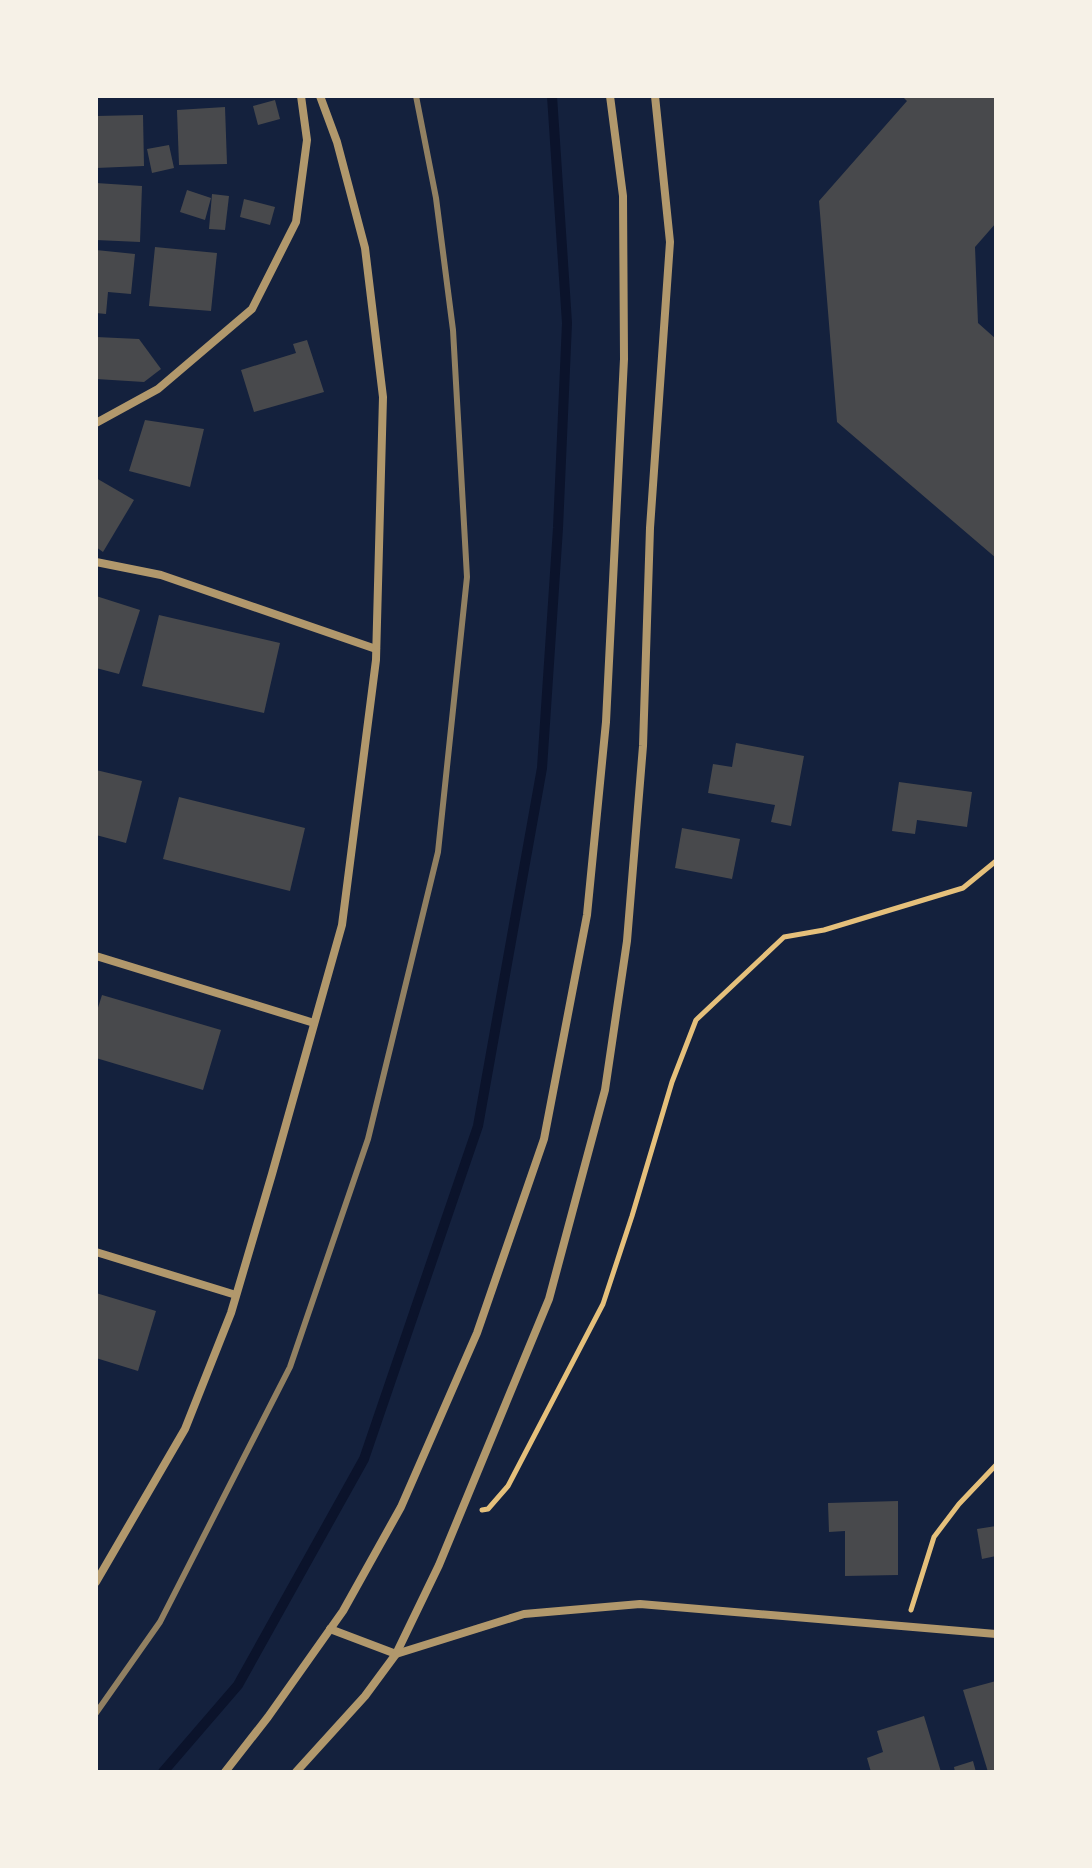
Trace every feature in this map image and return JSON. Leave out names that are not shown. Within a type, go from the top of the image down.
[{"type":"street","points":[[96,423],[158,389],[252,309],[296,222],[307,140],[301,96]]},
{"type":"street","points":[[96,1582],[185,1429],[231,1313],[342,925],[376,649],[383,397],[365,248],[337,142],[320,96]]},
{"type":"street","points":[[225,1772],[343,1611],[401,1507],[477,1333],[544,1139],[587,915],[606,722],[624,359],[623,196],[610,96]]},
{"type":"street","points":[[296,1772],[365,1696],[396,1654],[439,1565],[549,1299],[605,1090],[627,941],[643,746],[650,528],[670,242],[655,96]]},
{"type":"street","points":[[96,562],[161,575],[376,649]]},
{"type":"street","points":[[96,956],[314,1023]]},
{"type":"street","points":[[96,1252],[236,1295]]},
{"type":"street","points":[[330,1629],[396,1654],[524,1614],[640,1604],[996,1634]]},
{"type":"path","points":[[460,1512],[488,1509],[508,1486],[603,1304],[672,1082],[696,1020],[784,937],[824,930],[963,888],[996,861]]},
{"type":"path","points":[[906,1626],[934,1537],[959,1504],[996,1465]]},
{"type":"building","points":[[902,96],[996,96],[996,223],[975,247],[978,323],[996,339],[996,558],[837,422],[819,201],[907,101]]},
{"type":"building","points":[[275,100],[280,119],[258,125],[253,106]]},
{"type":"building","points":[[225,107],[227,164],[179,165],[177,110]]},
{"type":"building","points":[[143,115],[144,166],[96,168],[96,116]]},
{"type":"building","points":[[169,145],[174,168],[152,173],[147,149]]},
{"type":"building","points":[[96,183],[142,186],[140,242],[96,240]]},
{"type":"building","points":[[187,190],[211,198],[205,220],[180,212]]},
{"type":"building","points":[[212,194],[229,196],[225,230],[209,229]]},
{"type":"building","points":[[244,199],[275,207],[270,225],[240,217]]},
{"type":"building","points":[[155,247],[217,253],[211,311],[149,306]]},
{"type":"building","points":[[96,250],[135,254],[131,294],[108,292],[106,314],[96,313]]},
{"type":"building","points":[[96,337],[139,339],[161,369],[144,382],[96,379]]},
{"type":"building","points":[[307,340],[324,392],[254,412],[241,370],[296,353],[293,344]]},
{"type":"building","points":[[145,420],[204,429],[190,487],[129,471]]},
{"type":"building","points":[[96,478],[134,500],[103,552],[96,547]]},
{"type":"building","points":[[96,596],[140,610],[119,674],[96,668]]},
{"type":"building","points":[[159,615],[280,643],[264,713],[142,686]]},
{"type":"building","points":[[736,743],[804,756],[791,826],[771,822],[775,805],[708,793],[713,764],[732,767]]},
{"type":"building","points":[[96,770],[142,781],[126,843],[96,835]]},
{"type":"building","points":[[899,782],[972,792],[967,827],[917,820],[915,834],[892,831]]},
{"type":"building","points":[[179,797],[305,828],[290,891],[163,859]]},
{"type":"building","points":[[682,828],[740,839],[732,879],[675,868]]},
{"type":"building","points":[[102,995],[221,1030],[203,1090],[96,1058],[96,1014]]},
{"type":"building","points":[[96,1293],[156,1311],[138,1371],[96,1358]]},
{"type":"building","points":[[898,1501],[898,1575],[845,1576],[845,1531],[829,1532],[828,1503]]},
{"type":"building","points":[[996,1526],[996,1556],[982,1559],[977,1529]]},
{"type":"building","points":[[996,1681],[996,1772],[988,1772],[963,1690]]},
{"type":"building","points":[[924,1716],[941,1772],[871,1772],[867,1758],[883,1752],[877,1731]]},
{"type":"building","points":[[973,1761],[976,1772],[955,1772],[954,1767]]},
{"type":"waterway","points":[[163,1772],[238,1685],[364,1459],[478,1126],[542,768],[558,528],[567,323],[552,96]]},
{"type":"railway","points":[[96,1713],[160,1622],[290,1367],[368,1139],[438,852],[467,577],[453,330],[436,198],[416,96]]}]
